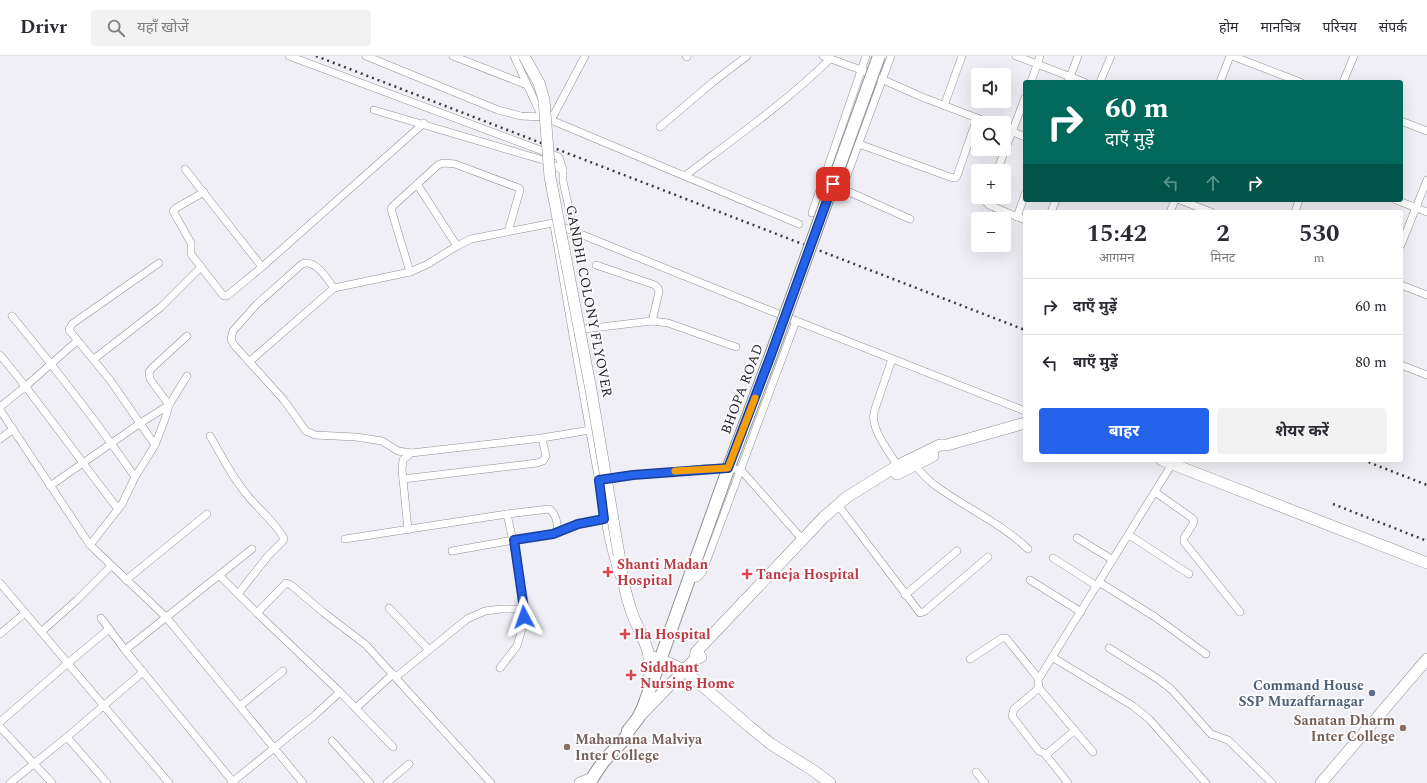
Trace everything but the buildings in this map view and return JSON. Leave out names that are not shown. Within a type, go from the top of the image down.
[{"type":"main road","name":"BHOPA ROAD","points":[[586,781],[627,736],[628,731],[638,718],[650,690],[654,657],[688,579],[879,56]]},
{"type":"street","points":[[289,56],[559,157],[563,170],[563,181],[574,231]]},
{"type":"street","points":[[366,56],[498,110],[521,116],[542,117],[551,120],[799,224]]},
{"type":"street","points":[[453,56],[527,85]]},
{"type":"street","points":[[514,56],[542,117]]},
{"type":"street","name":"GANDHI COLONY FLYOVER","points":[[524,56],[539,83],[544,100],[550,177],[591,390],[619,555],[630,606],[636,623],[654,657]]},
{"type":"street","points":[[551,120],[585,56]]},
{"type":"street","points":[[660,127],[713,82],[747,56]]},
{"type":"street","points":[[812,213],[866,56]]},
{"type":"street","points":[[842,189],[891,56]]},
{"type":"street","points":[[944,106],[962,56]]},
{"type":"street","points":[[1016,56],[1037,64],[1069,80],[1078,56]]},
{"type":"street","points":[[1032,80],[1040,56]]},
{"type":"street","points":[[1101,80],[1111,56]]},
{"type":"street","points":[[1221,80],[1231,56],[1295,80]]},
{"type":"street","points":[[1344,80],[1354,56]]},
{"type":"street","points":[[683,175],[686,175],[780,104],[813,76],[827,57],[944,106],[972,116]]},
{"type":"street","points":[[1000,164],[1023,104]]},
{"type":"street","points":[[374,110],[543,160],[563,170]]},
{"type":"street","points":[[1403,122],[1427,131]]},
{"type":"street","points":[[204,192],[173,211],[191,243],[191,254],[220,292],[225,296],[262,267],[424,124]]},
{"type":"street","points":[[1013,131],[1023,136]]},
{"type":"street","points":[[859,144],[955,178],[971,137]]},
{"type":"street","points":[[543,160],[571,331],[599,480],[604,519],[612,559],[630,606]]},
{"type":"street","points":[[410,272],[391,209],[438,165],[449,162],[516,186],[520,190],[508,232]]},
{"type":"street","points":[[185,169],[262,267]]},
{"type":"street","points":[[1403,240],[1427,180]]},
{"type":"street","points":[[824,181],[910,219]]},
{"type":"street","points":[[417,184],[456,246]]},
{"type":"street","points":[[1017,216],[1023,200]]},
{"type":"street","points":[[1185,202],[1206,210]]},
{"type":"street","points":[[1401,202],[1427,212]]},
{"type":"street","points":[[988,204],[1023,219]]},
{"type":"street","points":[[249,362],[334,288],[410,272],[426,265],[456,246],[471,240],[554,223],[796,321],[1023,409]]},
{"type":"street","points":[[334,288],[317,268],[311,263],[306,262],[256,305],[233,331],[231,339],[249,362],[283,399],[303,429],[310,434],[320,436],[356,436],[382,441],[398,451],[411,453],[542,438],[590,430]]},
{"type":"street","points":[[154,445],[127,404],[94,359],[68,330],[72,324],[159,263]]},
{"type":"street","points":[[596,265],[654,285],[658,288],[659,292],[652,320]]},
{"type":"street","points":[[94,359],[162,307],[201,267]]},
{"type":"street","points":[[1403,286],[1427,295]]},
{"type":"street","points":[[12,316],[112,443],[135,478]]},
{"type":"street","points":[[571,331],[652,320],[736,347]]},
{"type":"street","points":[[688,579],[697,578],[702,573],[796,321]]},
{"type":"street","points":[[169,405],[150,379],[149,372],[187,336]]},
{"type":"street","points":[[0,407],[77,341]]},
{"type":"street","points":[[0,355],[26,386],[82,463],[118,509]]},
{"type":"street","points":[[892,359],[874,412],[873,420],[878,433],[899,469]]},
{"type":"street","points":[[1403,366],[1427,375]]},
{"type":"street","points":[[90,545],[118,509],[154,445],[169,405],[187,376]]},
{"type":"street","points":[[50,486],[169,405]]},
{"type":"street","points":[[0,410],[90,545],[166,617],[273,748],[304,783]]},
{"type":"street","points":[[695,659],[696,652],[824,517],[851,503],[899,469],[912,462],[942,452],[948,445],[1023,424]]},
{"type":"street","points":[[0,439],[13,430]]},
{"type":"street","points":[[210,436],[234,478],[284,539],[268,556],[238,594]]},
{"type":"street","points":[[403,479],[537,463],[543,461],[546,456],[542,438]]},
{"type":"street","points":[[408,530],[402,464],[403,460],[411,453]]},
{"type":"street","points":[[912,462],[923,475],[937,487],[1013,536],[1028,549]]},
{"type":"street","points":[[1093,752],[1039,688],[1037,682],[1038,678],[1081,612],[1155,492],[1167,462],[1427,563]]},
{"type":"street","points":[[599,480],[633,475],[728,468],[741,470],[802,539]]},
{"type":"street","points":[[1155,492],[1192,518],[1194,521],[1184,538],[1184,542],[1240,612]]},
{"type":"street","points":[[840,508],[918,612],[922,613],[988,557]]},
{"type":"street","points":[[638,718],[695,659],[700,658],[840,508]]},
{"type":"street","points":[[346,539],[507,514],[550,510],[556,518],[558,532]]},
{"type":"street","points":[[126,580],[207,514]]},
{"type":"street","points":[[500,668],[511,654],[521,635],[524,609],[514,540],[507,514]]},
{"type":"street","points":[[452,551],[558,532],[578,524],[604,519]]},
{"type":"street","points":[[1128,536],[1189,574]]},
{"type":"street","points":[[1077,538],[1113,560]]},
{"type":"street","points":[[125,650],[252,549]]},
{"type":"street","points":[[905,595],[958,551]]},
{"type":"street","points":[[1053,558],[1155,617],[1206,654]]},
{"type":"street","points":[[41,632],[111,566]]},
{"type":"street","points":[[219,575],[340,692],[393,747]]},
{"type":"street","points":[[1030,580],[1081,612]]},
{"type":"street","points":[[0,583],[169,783]]},
{"type":"street","points":[[257,613],[284,584],[288,584],[366,645],[491,783]]},
{"type":"street","points":[[389,608],[429,650]]},
{"type":"street","points":[[356,708],[394,675],[429,650],[467,619],[485,611],[524,609]]},
{"type":"street","points":[[0,634],[26,613]]},
{"type":"street","points":[[101,618],[125,650],[232,782],[315,715],[340,692]]},
{"type":"street","points":[[0,722],[109,629]]},
{"type":"street","points":[[970,659],[1002,638],[1006,638],[1038,678]]},
{"type":"street","points":[[1109,648],[1158,679],[1172,690],[1211,734],[1228,740],[1272,783]]},
{"type":"street","points":[[1052,656],[1133,706],[1149,719],[1206,783]]},
{"type":"street","points":[[654,657],[684,670],[750,728],[771,744],[830,783]]},
{"type":"street","points":[[1321,783],[1427,659]]},
{"type":"street","points":[[1329,783],[1427,670]]},
{"type":"street","points":[[240,706],[283,671]]},
{"type":"street","points":[[10,783],[35,764],[143,672]]},
{"type":"street","points":[[1039,688],[1014,709],[1012,716],[1039,751],[1045,754],[1068,783]]},
{"type":"street","points":[[0,727],[52,783]]},
{"type":"street","points":[[1045,754],[1075,730]]},
{"type":"street","points":[[67,737],[108,783]]},
{"type":"street","points":[[332,741],[370,783]]},
{"type":"street","points":[[387,783],[409,764]]},
{"type":"street","points":[[976,772],[986,783]]},
{"type":"railway","points":[[316,56],[1023,329]]},
{"type":"railway","points":[[1368,462],[1427,485]]},
{"type":"railway","points":[[1333,504],[1427,541]]},
{"type":"slow traffic","points":[[675,471],[728,468],[755,398]]},
{"type":"place","name":"Shanti Madan Hospital","points":[[608,572]]},
{"type":"place","name":"Taneja Hospital","points":[[747,574]]},
{"type":"place","name":"Ila Hospital","points":[[625,634]]},
{"type":"place","name":"Siddhant Nursing Home","points":[[631,675]]},
{"type":"place","name":"Command House SSP Muzaffarnagar","points":[[1372,693]]},
{"type":"place","name":"Sanatan Dharm Inter College","points":[[1403,728]]},
{"type":"place","name":"Mahamana Malviya Inter College","points":[[567,747]]},
{"type":"route","points":[[524,617],[514,540],[553,534],[578,524],[604,519],[599,480],[633,475],[698,469],[728,468],[833,184]]}]
